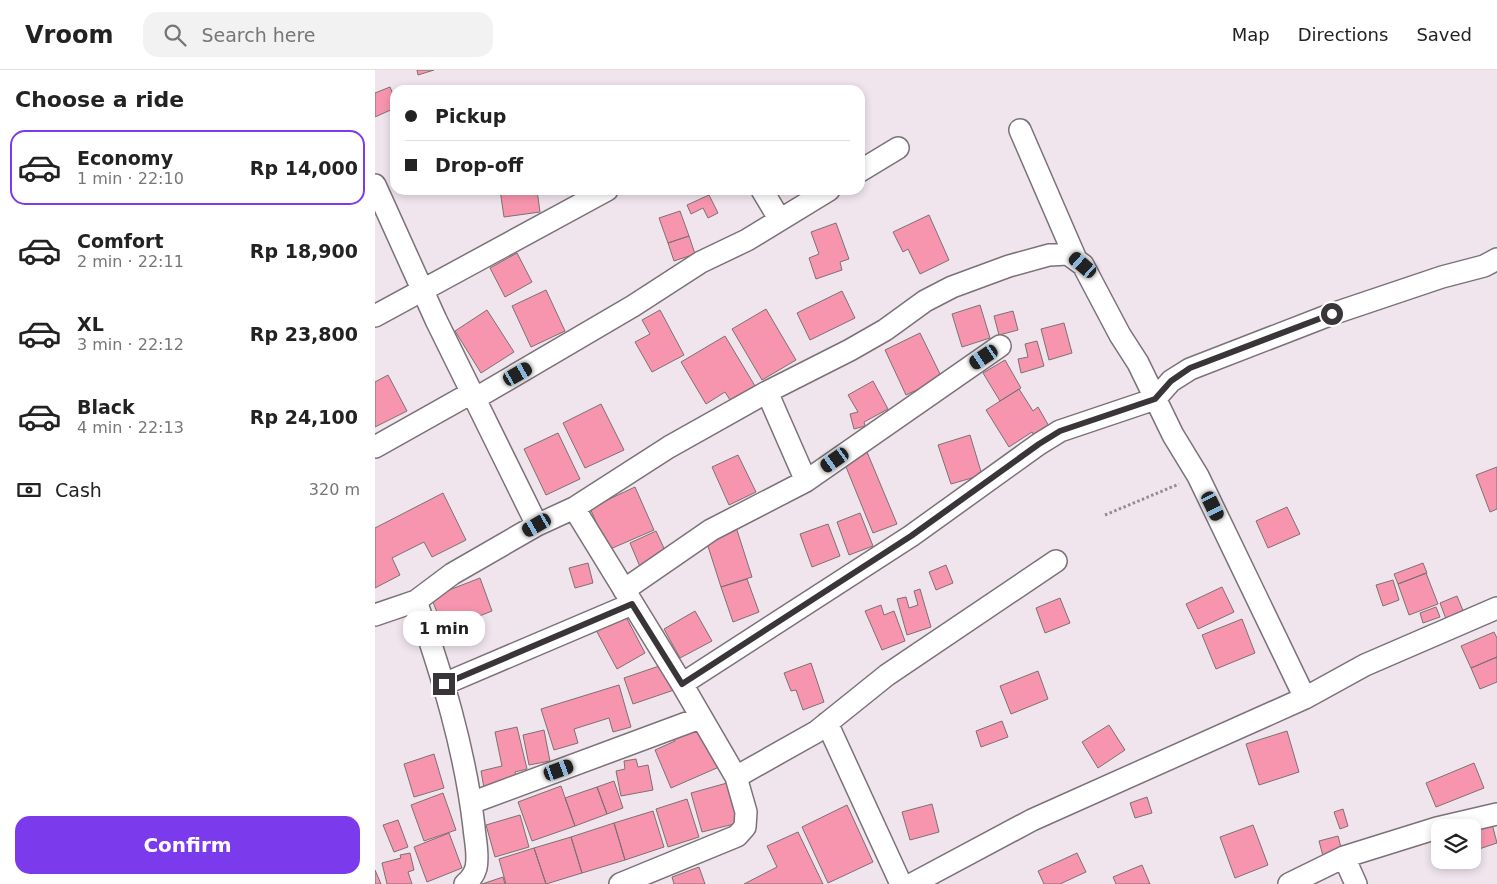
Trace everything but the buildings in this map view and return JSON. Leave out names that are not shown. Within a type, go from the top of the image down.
[{"type":"street","points":[[1020,130],[1075,257],[1083,265],[1173,435],[1198,476],[1305,698]]},
{"type":"street","points":[[865,168],[898,148]]},
{"type":"street","points":[[375,185],[423,292],[537,525]]},
{"type":"street","points":[[375,316],[423,292],[598,195]]},
{"type":"street","points":[[765,195],[780,220]]},
{"type":"street","points":[[375,447],[475,395],[633,306],[701,262],[747,240],[821,195]]},
{"type":"street","points":[[375,615],[416,601],[452,574],[537,525],[575,508],[669,447],[767,392],[850,350],[885,330],[925,301],[952,287],[1009,266],[1049,255],[1068,254],[1075,257]]},
{"type":"street","points":[[682,684],[911,536],[1060,431],[1155,399],[1171,381],[1190,368],[1332,314],[1442,277],[1484,266],[1497,259]]},
{"type":"street","points":[[444,684],[628,597],[711,530],[806,481],[1000,346]]},
{"type":"street","points":[[767,392],[806,481]]},
{"type":"street","points":[[575,508],[736,777],[746,812],[745,827],[737,836],[620,884]]},
{"type":"street","points":[[736,777],[816,732],[894,670],[1056,561]]},
{"type":"street","points":[[416,601],[444,684],[471,803],[477,858],[476,869],[465,884]]},
{"type":"street","points":[[919,883],[1032,820],[1305,698],[1365,665],[1497,608]]},
{"type":"street","points":[[471,803],[700,718]]},
{"type":"street","points":[[827,723],[901,884]]},
{"type":"street","points":[[1289,884],[1344,858],[1437,828],[1497,814]]},
{"type":"street","points":[[1344,858],[1356,884]]},
{"type":"path","points":[[1105,515],[1198,476]]},
{"type":"route","points":[[444,684],[632,604],[682,684],[911,536],[1060,431],[1137,407],[1155,399],[1171,381],[1190,368],[1332,314]]}]
